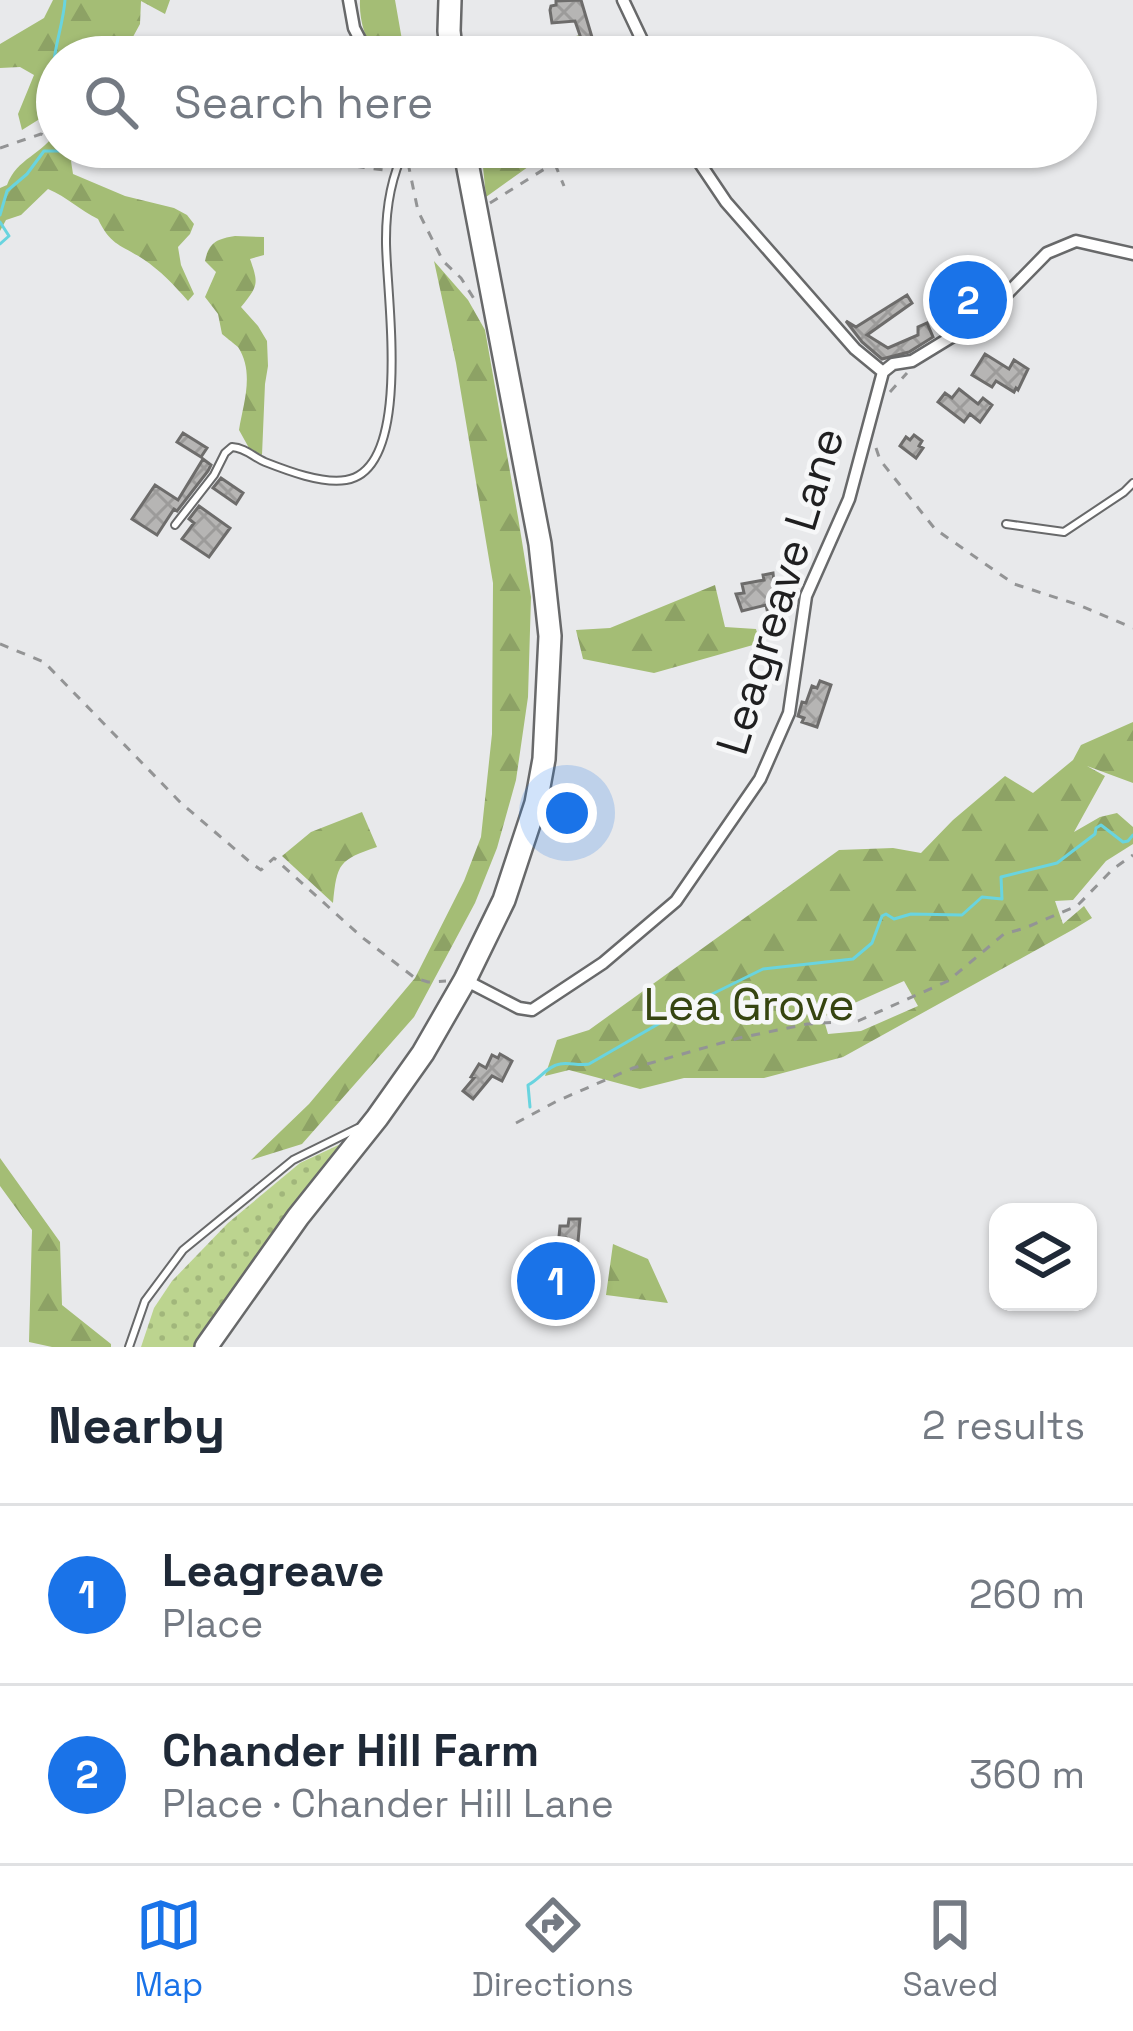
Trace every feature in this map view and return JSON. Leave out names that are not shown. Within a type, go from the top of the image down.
[{"type":"highway","points":[[450,0],[450,36]]},
{"type":"highway","points":[[206,1347],[423,1053],[504,899],[536,803],[544,759],[550,636],[540,544],[468,168]]},
{"type":"street","points":[[349,0],[357,36]]},
{"type":"street","points":[[623,0],[640,36]]},
{"type":"street","points":[[703,168],[726,202],[855,349],[883,372],[892,364],[912,361],[971,325],[1047,253],[1076,242],[1133,254]]},
{"type":"street","name":"Leagreave Lane","points":[[465,980],[532,1010],[603,963],[676,902],[760,779],[789,712],[806,596],[849,499],[883,372]]},
{"type":"lane","points":[[175,525],[230,449],[244,449],[260,460],[311,476],[343,481],[367,470],[380,451],[392,358],[388,194],[397,168]]},
{"type":"lane","points":[[1006,524],[1064,532],[1133,482]]},
{"type":"lane","points":[[129,1347],[145,1301],[184,1250],[293,1160],[377,1118]]},
{"type":"path","points":[[0,148],[36,136]]},
{"type":"path","points":[[369,168],[394,176]]},
{"type":"path","points":[[408,168],[418,211],[442,261],[480,309],[496,316]]},
{"type":"path","points":[[475,213],[546,168]]},
{"type":"path","points":[[556,168],[565,186]]},
{"type":"path","points":[[890,392],[904,377]]},
{"type":"path","points":[[876,446],[880,460],[935,529],[1014,584],[1133,628]]},
{"type":"path","points":[[0,644],[45,663],[182,802],[250,862],[261,870],[274,858],[363,938],[415,978],[428,982]]},
{"type":"path","points":[[516,1123],[633,1067],[807,1024],[858,1022],[948,981],[1004,934],[1077,906],[1133,855]]},
{"type":"green space","points":[[53,0],[170,0],[165,14],[141,1],[140,24],[133,36],[36,36],[36,121],[22,130],[18,114],[34,75],[20,67],[0,68],[0,44],[44,18]]},
{"type":"green space","points":[[360,0],[395,0],[401,36],[367,36]]},
{"type":"green space","points":[[36,153],[36,168],[72,168],[73,174],[125,196],[187,215],[194,224],[178,247],[194,294],[188,301],[156,268],[112,240],[98,219],[48,189],[21,215],[6,220],[0,231],[0,188]]},
{"type":"green space","points":[[483,168],[526,168],[486,197]]},
{"type":"green space","points":[[264,237],[264,255],[250,259],[255,284],[241,307],[267,341],[262,455],[249,448],[239,430],[246,388],[243,357],[222,334],[218,314],[205,297],[216,272],[205,261],[209,250],[219,240]]},
{"type":"green space","points":[[434,261],[468,300],[485,330],[531,597],[528,697],[516,780],[475,903],[414,1017],[302,1144],[251,1160],[309,1104],[415,978],[481,837],[492,734],[493,583]]},
{"type":"green space","points":[[715,585],[725,627],[756,629],[760,643],[654,673],[583,659],[576,630],[610,628]]},
{"type":"green space","name":"Lea Grove","points":[[1133,722],[1133,783],[1087,766],[1105,776],[1074,832],[1117,813],[1133,827],[1133,844],[1106,861],[1073,900],[1055,901],[1063,924],[1084,906],[1092,918],[843,1057],[764,1078],[684,1078],[640,1089],[569,1070],[545,1076],[557,1040],[589,1030],[839,850],[893,848],[921,853],[1005,776],[1033,793],[1073,760],[1081,745]],"holes":[[[904,981],[918,1006],[861,1031],[828,1034],[823,1017]]]},
{"type":"green space","points":[[362,812],[377,847],[342,865],[333,903],[282,856],[311,832]]},
{"type":"green space","points":[[345,1142],[197,1347],[141,1347],[154,1308],[172,1281],[228,1223],[300,1163]]},
{"type":"green space","points":[[0,1158],[60,1242],[62,1305],[111,1347],[29,1342],[32,1230],[0,1186]]},
{"type":"green space","points":[[613,1244],[648,1259],[668,1303],[606,1295]]},
{"type":"building","points":[[581,0],[592,36],[580,36],[575,21],[552,23],[550,10],[556,1]]},
{"type":"building","points":[[957,278],[978,303],[962,319],[943,290]]},
{"type":"building","points":[[907,295],[912,303],[867,335],[888,348],[918,335],[918,327],[927,323],[933,337],[909,352],[882,359],[846,321],[856,327]]},
{"type":"building","points":[[985,354],[1009,369],[1014,360],[1028,369],[1018,390],[996,381],[992,387],[972,375]]},
{"type":"building","points":[[959,389],[978,404],[983,398],[992,405],[980,422],[970,414],[964,422],[938,402],[945,393],[952,398]]},
{"type":"building","points":[[183,433],[207,448],[201,457],[177,442]]},
{"type":"building","points":[[914,435],[923,448],[916,458],[900,446]]},
{"type":"building","points":[[203,459],[211,465],[208,471],[157,535],[132,519],[155,485],[178,500]]},
{"type":"building","points":[[221,478],[243,493],[236,504],[213,488]]},
{"type":"building","points":[[199,506],[230,528],[209,557],[182,539]]},
{"type":"building","points":[[773,573],[777,612],[768,614],[766,605],[742,611],[736,594],[744,593],[742,584]]},
{"type":"building","points":[[820,681],[831,685],[817,727],[798,716],[812,686],[817,688]]},
{"type":"building","points":[[500,1054],[512,1061],[502,1081],[492,1076],[473,1099],[463,1091],[471,1077],[479,1064],[486,1068],[492,1055],[498,1058]]},
{"type":"building","points":[[569,1219],[580,1219],[577,1253],[565,1252],[566,1238],[559,1237],[560,1226],[568,1226]]},
{"type":"building","points":[[539,1263],[550,1264],[550,1273],[576,1275],[575,1289],[537,1287]]},
{"type":"waterway","points":[[58,36],[65,0]]},
{"type":"waterway","points":[[0,215],[7,191],[36,162]]},
{"type":"waterway","points":[[0,222],[9,236],[0,244]]},
{"type":"waterway","points":[[530,1107],[528,1085],[551,1067],[589,1064],[763,969],[853,959],[872,943],[886,914],[894,919],[911,914],[962,915],[982,897],[1002,899],[1001,877],[1057,863],[1101,825],[1123,842],[1133,835]]},
{"type":"place","name":"Chander Hill Farm","points":[[968,300]]},
{"type":"place","name":"Leagreave","points":[[556,1281]]}]
